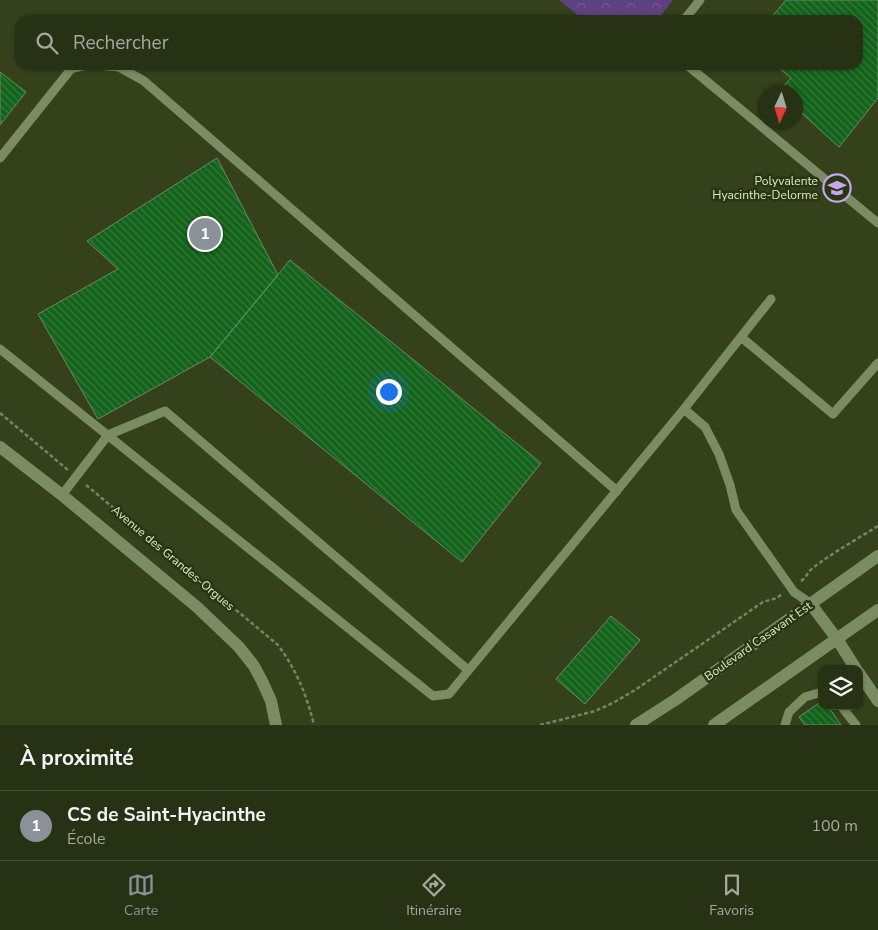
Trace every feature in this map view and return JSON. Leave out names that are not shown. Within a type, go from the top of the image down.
[{"type":"street","name":"Avenue des Grandes-Orgues","points":[[0,447],[197,608],[238,647],[254,666],[262,681],[270,701],[276,725]]},
{"type":"street","name":"Boulevard Casavant Est","points":[[636,725],[682,695],[878,556]]},
{"type":"street","points":[[810,604],[837,639],[853,665]]},
{"type":"street","points":[[720,723],[878,610]]},
{"type":"street","points":[[863,679],[878,700]]},
{"type":"lane","points":[[688,15],[700,0]]},
{"type":"lane","points":[[0,158],[69,70]]},
{"type":"lane","points":[[124,70],[144,81],[617,491]]},
{"type":"lane","points":[[693,70],[878,223]]},
{"type":"lane","points":[[0,349],[433,696],[449,694],[684,409],[771,299]]},
{"type":"lane","points":[[741,337],[833,414],[878,363]]},
{"type":"lane","points":[[684,409],[705,427],[719,454],[730,485],[736,510],[794,592],[810,604]]},
{"type":"lane","points":[[62,496],[108,435],[165,411],[468,670]]},
{"type":"lane","points":[[785,725],[789,712],[805,697],[818,693]]},
{"type":"lane","points":[[844,710],[856,725]]},
{"type":"path","name":"Avenue des Grandes-Orgues","points":[[0,413],[278,645],[291,663],[308,700],[314,725]]},
{"type":"path","points":[[806,577],[811,568],[878,526]]},
{"type":"path","name":"Boulevard Casavant Est","points":[[540,725],[589,713],[614,703],[763,602],[777,598]]},
{"type":"green space","points":[[559,0],[673,0],[661,15],[578,15]]},
{"type":"building","points":[[786,0],[878,0],[878,98],[839,147],[803,114],[803,85],[784,85],[791,78],[781,70],[863,70],[863,15],[773,15]]},
{"type":"building","points":[[0,72],[26,92],[0,125]]},
{"type":"building","points":[[217,158],[278,275],[210,357],[98,419],[38,314],[118,269],[87,241]]},
{"type":"building","points":[[290,260],[541,463],[462,562],[210,357]]},
{"type":"building","points":[[611,616],[640,640],[585,704],[556,679]]},
{"type":"building","points":[[818,704],[818,710],[831,710],[841,725],[805,725],[799,717]]},
{"type":"place","name":"Polyvalente Hyacinthe-Delorme","points":[[837,188]]},
{"type":"place","name":"CS de Saint-Hyacinthe","points":[[205,234]]}]
